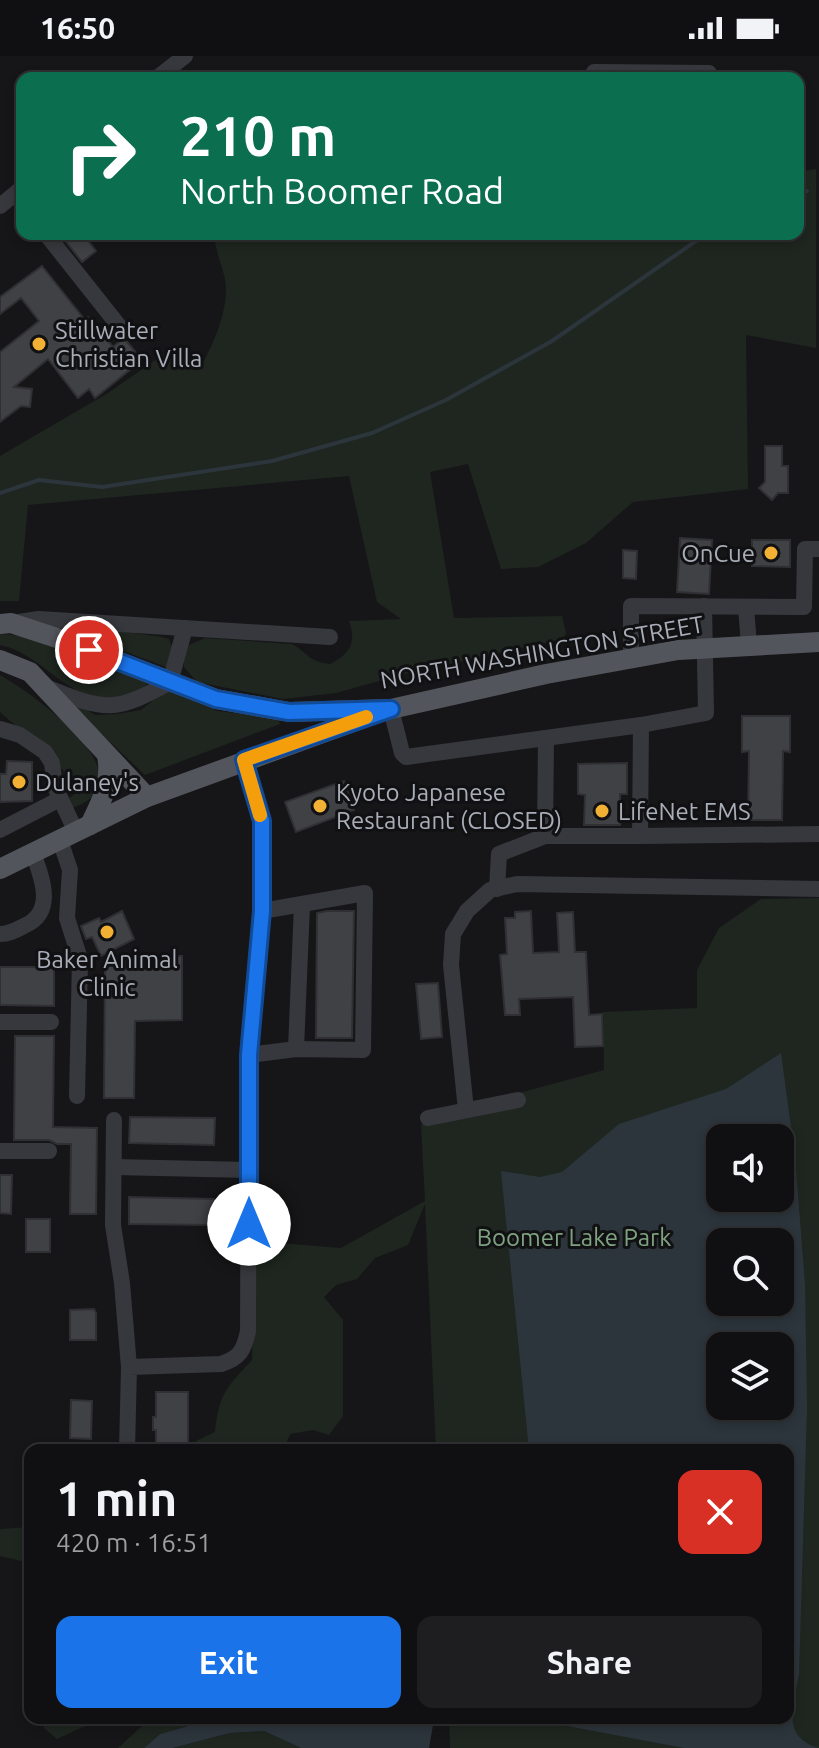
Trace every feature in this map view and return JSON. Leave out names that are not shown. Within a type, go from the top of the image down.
[{"type":"main road","name":"NORTH WASHINGTON STREET","points":[[5,624],[63,640],[216,699],[289,712],[391,709],[546,674],[631,659],[705,648],[819,642]]},
{"type":"main road","points":[[0,660],[30,672],[147,797]]},
{"type":"main road","points":[[0,869],[147,797],[391,709]]},
{"type":"main road","points":[[76,832],[107,787],[110,774],[107,755]]},
{"type":"street","points":[[594,69],[643,72]]},
{"type":"street","points":[[51,240],[119,326]]},
{"type":"street","points":[[631,659],[631,606],[804,607],[812,575],[805,549],[819,549]]},
{"type":"street","points":[[391,709],[402,753],[406,757],[641,725],[706,713],[704,606]]},
{"type":"street","points":[[746,607],[749,645]]},
{"type":"street","points":[[5,624],[39,619],[330,637]]},
{"type":"street","points":[[43,686],[86,704],[116,706],[141,699],[170,682],[185,628]]},
{"type":"street","points":[[640,836],[641,725]]},
{"type":"street","points":[[0,729],[20,735],[45,752],[52,763],[55,787],[76,832],[67,918],[80,959],[77,1096]]},
{"type":"street","points":[[545,836],[546,738]]},
{"type":"street","points":[[129,1367],[221,1364],[236,1359],[245,1348],[248,1331],[249,1055],[262,911],[262,821],[244,760]]},
{"type":"street","points":[[0,830],[60,799]]},
{"type":"street","points":[[497,889],[499,854],[545,836],[819,834]]},
{"type":"street","points":[[0,934],[29,924],[40,915],[44,905],[43,880],[33,853]]},
{"type":"street","points":[[466,1110],[451,965],[453,934],[467,911],[490,890],[517,884],[819,889]]},
{"type":"street","points":[[249,1055],[296,1049],[363,1050],[365,893],[262,911]]},
{"type":"street","points":[[296,1049],[302,905]]},
{"type":"street","points":[[0,1022],[51,1022]]},
{"type":"street","points":[[428,1118],[518,1100]]},
{"type":"street","points":[[114,1120],[113,1225],[122,1283],[129,1367],[127,1444]]},
{"type":"street","points":[[0,1151],[49,1151]]},
{"type":"street","points":[[114,1167],[249,1170]]},
{"type":"green space","points":[[816,169],[816,348],[746,335],[748,489],[633,502],[586,543],[538,567],[501,569],[468,464],[430,472],[454,618],[562,616],[566,633],[563,639],[408,673],[336,693],[283,699],[197,682],[184,667],[184,656],[189,645],[205,638],[291,644],[316,661],[330,664],[350,647],[352,635],[349,621],[401,619],[377,602],[349,476],[28,505],[19,601],[0,601],[0,456],[108,393],[164,354],[204,361],[219,326],[226,298],[215,240],[804,240],[804,171]]},
{"type":"green space","points":[[62,623],[169,639],[172,647],[166,667],[73,632],[61,626]]},
{"type":"green space","points":[[0,634],[28,636],[148,683],[128,695],[96,697],[67,684],[29,657],[0,645]]},
{"type":"green space","points":[[0,675],[50,710],[85,745],[96,763],[100,780],[89,799],[73,808],[68,799],[79,791],[54,759],[0,712]]},
{"type":"green space","points":[[166,690],[218,711],[277,718],[280,724],[145,775],[76,710],[79,705],[95,715],[141,710]]},
{"type":"green space","name":"Boomer Lake Park","points":[[819,898],[819,1748],[450,1748],[449,1724],[794,1724],[794,1444],[436,1444],[425,1204],[408,1245],[375,1258],[357,1279],[336,1285],[324,1297],[343,1320],[343,1416],[329,1435],[313,1430],[290,1434],[286,1444],[195,1444],[215,1432],[222,1399],[252,1360],[254,1241],[341,1248],[425,1201],[421,1124],[482,1103],[604,1070],[603,1012],[697,1008],[697,970],[719,928],[761,899]]},
{"type":"green space","points":[[24,1527],[24,1562],[0,1556],[0,1529]]},
{"type":"green space","points":[[45,1724],[96,1724],[57,1739],[44,1728]]},
{"type":"green space","points":[[146,1724],[195,1724],[160,1734],[144,1748],[118,1748]]},
{"type":"green space","points":[[264,1731],[301,1748],[173,1748],[230,1733]]},
{"type":"shaded area","points":[[781,1053],[791,1124],[706,1124],[706,1212],[794,1212],[794,1150],[805,1284],[807,1408],[799,1674],[794,1698],[794,1444],[528,1444],[501,1171],[540,1177],[562,1172],[619,1124],[726,1089]]},
{"type":"shaded area","points":[[195,1724],[433,1724],[429,1748],[301,1748],[264,1731],[230,1733],[173,1748],[144,1748],[160,1734]]},
{"type":"shaded area","points":[[557,1724],[793,1724],[799,1736],[819,1748],[684,1748]]},
{"type":"building","points":[[65,240],[88,240],[96,251],[82,262]]},
{"type":"building","name":"Stillwater Christian Villa","points":[[42,266],[85,320],[88,317],[113,347],[124,338],[142,360],[95,398],[89,389],[78,398],[48,359],[14,387],[32,389],[30,407],[21,406],[0,422],[0,352],[39,321],[21,298],[0,314],[0,297]]},
{"type":"building","points":[[765,446],[782,446],[782,466],[788,466],[788,493],[778,493],[772,500],[759,488],[765,482]]},
{"type":"building","points":[[680,538],[712,540],[709,594],[677,592]]},
{"type":"building","name":"OnCue","points":[[752,540],[790,540],[790,567],[752,566]]},
{"type":"building","points":[[623,550],[637,551],[636,579],[623,578]]},
{"type":"building","points":[[742,716],[790,716],[790,752],[783,751],[782,820],[748,820],[749,751],[742,752]]},
{"type":"building","name":"Dulaney's","points":[[7,761],[32,762],[32,801],[0,802],[0,774],[6,774]]},
{"type":"building","name":"LifeNet EMS","points":[[627,763],[627,794],[620,794],[620,825],[584,825],[585,795],[578,794],[578,764]]},
{"type":"building","name":"Kyoto Japanese Restaurant (CLOSED)","points":[[344,781],[354,810],[296,832],[285,802]]},
{"type":"building","name":"Baker Animal Clinic","points":[[122,911],[134,939],[101,956],[92,937],[86,939],[81,926],[99,918],[101,922]]},
{"type":"building","points":[[354,911],[352,1038],[316,1038],[317,913]]},
{"type":"building","points":[[531,911],[533,953],[559,952],[557,913],[573,912],[575,952],[586,952],[589,1015],[602,1014],[603,1046],[575,1047],[573,997],[519,999],[520,1015],[505,1015],[500,955],[507,954],[505,918],[515,918],[515,912]]},
{"type":"building","points":[[153,956],[182,956],[182,1020],[135,1021],[134,1098],[104,1098],[105,960],[153,960]]},
{"type":"building","points":[[0,967],[54,967],[54,1006],[0,1005]]},
{"type":"building","points":[[438,983],[442,1037],[421,1039],[416,984]]},
{"type":"building","points":[[15,1036],[54,1036],[53,1127],[97,1128],[96,1214],[70,1214],[71,1144],[57,1144],[49,1140],[14,1140]]},
{"type":"building","points":[[130,1117],[215,1118],[214,1145],[129,1143]]},
{"type":"building","points":[[0,1175],[12,1175],[11,1214],[0,1213]]},
{"type":"building","points":[[129,1197],[214,1199],[214,1225],[129,1224]]},
{"type":"building","points":[[26,1219],[50,1219],[50,1252],[26,1252]]},
{"type":"building","points":[[94,1309],[96,1340],[70,1340],[70,1310]]},
{"type":"building","points":[[156,1392],[188,1392],[188,1444],[156,1444],[153,1417],[156,1417]]},
{"type":"building","points":[[71,1400],[92,1401],[91,1439],[70,1438]]},
{"type":"waterway","points":[[0,493],[39,480],[102,487],[272,461],[372,433],[446,400],[552,341],[697,240]]},
{"type":"slow traffic","points":[[260,815],[244,760],[366,717]]},
{"type":"place","name":"Stillwater Christian Villa","points":[[39,344]]},
{"type":"place","name":"OnCue","points":[[771,553]]},
{"type":"place","name":"Dulaney's","points":[[19,782]]},
{"type":"place","name":"Kyoto Japanese Restaurant (CLOSED)","points":[[320,806]]},
{"type":"place","name":"LifeNet EMS","points":[[602,811]]},
{"type":"place","name":"Baker Animal Clinic","points":[[107,932]]},
{"type":"route","points":[[89,650],[216,699],[289,712],[391,709],[244,760],[262,821],[262,911],[249,1055],[249,1224]]}]
